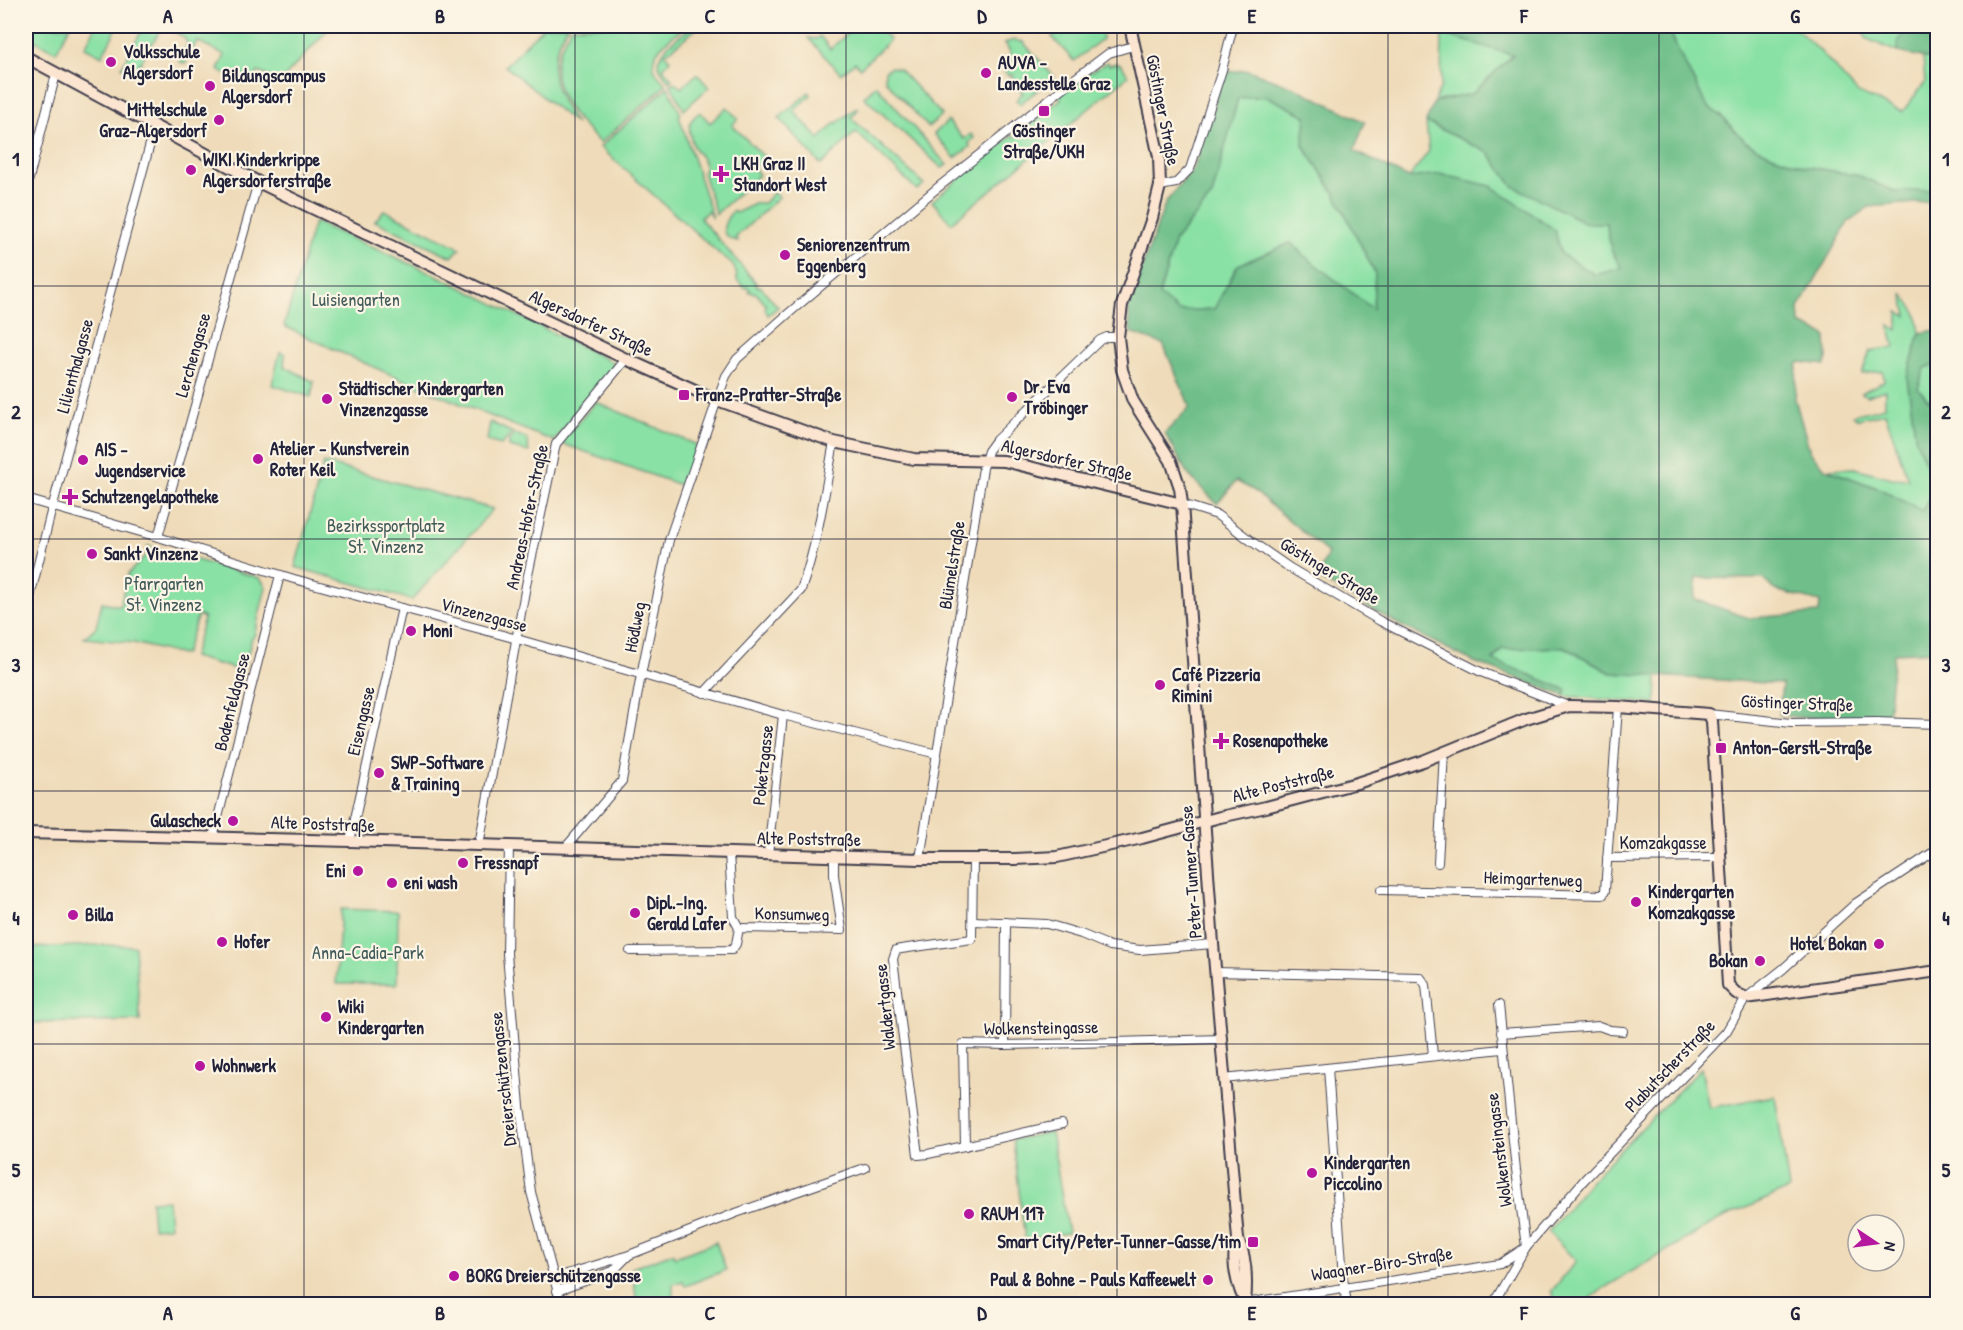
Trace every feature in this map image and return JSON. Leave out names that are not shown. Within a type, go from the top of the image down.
[{"type":"main road","name":"Göstinger Straße","points":[[1130,26],[1160,157],[1160,186],[1152,218],[1122,305],[1118,337],[1122,370],[1133,401],[1171,461],[1182,504]]},
{"type":"main road","name":"Algersdorfer Straße","points":[[26,57],[258,182],[626,359],[717,400],[834,442],[914,459],[1004,461],[1182,504]]},
{"type":"main road","name":"Peter-Tunner-Gasse","points":[[1182,504],[1215,972],[1238,1239],[1233,1251],[1237,1286],[1243,1304]]},
{"type":"main road","name":"Göstinger Straße","points":[[1569,706],[1709,714]]},
{"type":"main road","name":"Alte Poststraße","points":[[26,833],[920,859],[1057,857],[1276,805],[1357,783],[1423,761],[1526,719],[1569,706]]},
{"type":"main road","points":[[1709,714],[1712,730],[1728,985],[1736,993],[1746,998],[1938,971]]},
{"type":"street","points":[[1160,186],[1176,183],[1190,169],[1222,70],[1233,26]]},
{"type":"street","name":"Göstinger Straße","points":[[717,400],[726,376],[737,359],[789,313],[936,189],[1077,77],[1109,53],[1133,46]]},
{"type":"street","points":[[26,190],[56,74]]},
{"type":"street","name":"Lilienthalgasse","points":[[26,614],[52,507],[150,144],[158,128]]},
{"type":"street","name":"Lerchengasse","points":[[158,537],[258,182]]},
{"type":"street","name":"Blümelstraße","points":[[920,859],[988,451],[996,440],[1100,340],[1107,337],[1118,337]]},
{"type":"street","name":"Andreas-Hofer-Straße","points":[[479,845],[527,580],[556,444],[626,359]]},
{"type":"street","name":"Hödlweg","points":[[565,848],[622,780],[669,540],[717,400]]},
{"type":"street","points":[[704,693],[801,590],[819,523],[834,442]]},
{"type":"street","name":"Vinzenzgasse","points":[[26,499],[280,575],[517,639],[783,715],[937,753]]},
{"type":"street","name":"Göstinger Straße","points":[[1182,504],[1217,515],[1290,568],[1380,621],[1481,672],[1569,706]]},
{"type":"street","name":"Bodenfeldgasse","points":[[213,837],[280,575]]},
{"type":"street","name":"Eisengasse","points":[[350,841],[402,608]]},
{"type":"street","name":"Heimgartenweg","points":[[1381,890],[1600,896],[1605,891],[1618,707]]},
{"type":"street","name":"Göstinger Straße","points":[[1709,714],[1791,723],[1938,724]]},
{"type":"street","name":"Poketzgasse","points":[[768,854],[783,715]]},
{"type":"street","points":[[1438,863],[1444,752]]},
{"type":"street","name":"Dreierschützengasse","points":[[509,846],[507,954],[520,1106],[531,1192],[561,1305]]},
{"type":"street","points":[[1746,998],[1783,969],[1856,903],[1938,849]]},
{"type":"street","name":"Konsumweg","points":[[630,951],[732,950],[736,944],[739,928],[733,917],[729,853]]},
{"type":"street","name":"Konsumweg","points":[[739,928],[842,930],[834,874],[834,855]]},
{"type":"street","name":"Komzakgasse","points":[[1607,858],[1720,857]]},
{"type":"street","points":[[973,859],[973,921],[1047,924],[1082,934],[1110,946],[1140,950],[1213,944]]},
{"type":"street","name":"Waldertgasse","points":[[964,1146],[918,1155],[893,959],[896,950],[972,939],[973,921]]},
{"type":"street","points":[[1005,1045],[1006,922]]},
{"type":"street","points":[[1215,972],[1418,976],[1426,985],[1433,1055]]},
{"type":"street","name":"Plabutscherstraße","points":[[1493,1305],[1526,1247],[1585,1179],[1726,1032],[1746,998]]},
{"type":"street","name":"Wolkensteingasse","points":[[1499,1005],[1502,1049],[1526,1247]]},
{"type":"street","points":[[1501,1033],[1599,1026],[1623,1031]]},
{"type":"street","name":"Wolkensteingasse","points":[[964,1146],[963,1044],[1005,1045],[1221,1039]]},
{"type":"street","points":[[1224,1079],[1502,1049]]},
{"type":"street","points":[[1328,1068],[1343,1278],[1347,1305]]},
{"type":"street","points":[[964,1146],[1062,1124]]},
{"type":"street","points":[[554,1278],[629,1255],[754,1206],[865,1168]]},
{"type":"street","name":"Waagner-Biro-Straße","points":[[1243,1304],[1345,1286],[1500,1264],[1526,1247]]},
{"type":"street","points":[[557,1291],[613,1270],[629,1255]]},
{"type":"green space","points":[[26,26],[70,26],[56,52],[28,37]]},
{"type":"green space","points":[[96,26],[118,26],[102,56],[85,47]]},
{"type":"green space","points":[[144,26],[163,26],[134,73],[122,67]]},
{"type":"green space","points":[[163,26],[331,26],[281,81],[258,72],[254,80],[237,72],[233,78],[218,70],[225,55],[197,41],[185,64],[179,61],[188,43],[182,36]]},
{"type":"green space","points":[[544,26],[568,26],[560,40],[553,64],[556,87],[576,124],[505,66]]},
{"type":"green space","points":[[572,26],[686,26],[664,44],[655,55],[654,68],[666,85],[600,143],[582,125],[566,103],[557,80],[558,55]]},
{"type":"green space","points":[[693,26],[700,26],[665,54],[670,60],[663,68],[672,79],[669,82],[659,67],[658,60],[669,44]]},
{"type":"green space","points":[[856,26],[876,26],[890,40],[860,68],[855,62],[841,74],[808,38],[816,39],[820,36],[830,49]]},
{"type":"green space","points":[[1065,26],[1103,26],[1102,39],[1074,61],[1052,37]]},
{"type":"green space","points":[[1415,26],[1668,26],[1679,53],[1707,106],[1721,116],[1746,142],[1769,154],[1804,166],[1860,176],[1895,192],[1937,189],[1937,201],[1869,207],[1849,221],[1799,308],[1800,324],[1826,336],[1825,365],[1800,362],[1797,365],[1795,399],[1810,452],[1826,469],[1880,489],[1922,511],[1936,488],[1916,440],[1907,378],[1920,333],[1937,330],[1937,361],[1925,368],[1918,388],[1928,400],[1937,400],[1937,651],[1894,653],[1888,717],[1805,718],[1779,715],[1782,684],[1611,673],[1565,647],[1502,649],[1493,660],[1567,690],[1565,696],[1474,662],[1398,624],[1317,578],[1328,553],[1253,490],[1236,481],[1217,504],[1187,473],[1165,433],[1190,407],[1163,344],[1131,333],[1128,306],[1166,202],[1194,168],[1224,72],[1248,70],[1296,88],[1365,122],[1354,151],[1409,178],[1440,174],[1491,186],[1555,230],[1561,254],[1595,275],[1622,268],[1612,252],[1606,223],[1586,223],[1513,186],[1489,153],[1426,122],[1434,102],[1472,94],[1513,55]],"holes":[[[1266,96],[1306,116],[1303,145],[1334,192],[1375,273],[1373,309],[1303,255],[1291,243],[1238,265],[1214,309],[1178,311],[1159,295],[1175,240],[1212,196],[1238,98]],[[1697,578],[1764,579],[1775,590],[1820,602],[1819,613],[1749,618],[1694,599]]]},
{"type":"green space","points":[[1668,26],[1793,26],[1821,52],[1858,93],[1902,112],[1925,83],[1923,57],[1937,60],[1937,189],[1895,192],[1860,176],[1804,166],[1769,154],[1746,142],[1721,116],[1707,106],[1679,53]]},
{"type":"green space","points":[[1859,26],[1898,26],[1905,32],[1898,41],[1897,52],[1867,39]]},
{"type":"green space","points":[[1910,26],[1937,26],[1937,60],[1897,52],[1898,41]]},
{"type":"green space","points":[[1442,33],[1514,55],[1472,94],[1434,102],[1441,86]]},
{"type":"green space","points":[[1014,40],[1023,42],[1054,77],[1020,104],[1016,100],[1023,93],[1011,79],[1014,76],[1011,74],[1009,76],[1004,71],[1011,57],[1005,43]]},
{"type":"green space","points":[[1108,62],[1109,65],[1116,63],[1122,65],[1128,76],[951,223],[932,201],[1012,135],[1015,137],[1042,115],[1044,117],[1049,113],[1047,110],[1061,99],[1059,96],[1084,75]]},
{"type":"green space","points":[[891,67],[899,69],[942,115],[928,127],[885,80],[885,71]]},
{"type":"green space","points":[[697,74],[709,87],[684,110],[671,85],[674,82],[681,88]]},
{"type":"green space","points":[[876,85],[947,165],[942,168],[864,97]]},
{"type":"green space","points":[[668,87],[681,114],[679,116],[712,215],[712,217],[708,211],[700,218],[756,285],[760,286],[778,307],[768,315],[766,305],[756,293],[749,292],[747,287],[745,288],[737,280],[735,270],[729,261],[600,147]]},
{"type":"green space","points":[[809,92],[811,95],[794,111],[819,139],[836,122],[859,108],[851,118],[924,184],[917,190],[856,132],[821,165],[779,118]]},
{"type":"green space","points":[[1266,96],[1307,116],[1303,145],[1334,192],[1375,273],[1373,310],[1291,243],[1238,265],[1214,309],[1179,311],[1159,295],[1175,240],[1212,196],[1238,98]]},
{"type":"green space","points":[[727,107],[738,119],[732,125],[765,158],[754,168],[759,175],[716,214],[703,173],[704,163],[693,145],[690,123],[700,112],[710,123]]},
{"type":"green space","points":[[948,121],[964,139],[971,134],[974,138],[969,143],[970,147],[955,158],[934,134]]},
{"type":"green space","points":[[1426,122],[1489,153],[1513,186],[1606,223],[1612,252],[1622,268],[1595,275],[1561,254],[1555,230],[1409,178],[1429,151]]},
{"type":"green space","points":[[774,192],[779,197],[736,237],[738,241],[727,236],[724,225],[733,211],[736,213],[757,203],[764,203]]},
{"type":"green space","points":[[384,210],[460,248],[452,257],[375,221]]},
{"type":"green space","name":"Luisiengarten","points":[[314,222],[436,275],[616,364],[554,441],[418,386],[284,326]]},
{"type":"green space","points":[[1903,294],[1917,314],[1920,333],[1907,378],[1916,440],[1936,488],[1922,511],[1880,489],[1826,469],[1855,468],[1892,478],[1908,479],[1885,413],[1858,419],[1853,415],[1885,407],[1885,390],[1867,396],[1861,393],[1884,381],[1883,371],[1862,374],[1870,351],[1895,347],[1889,325],[1898,330],[1898,312],[1907,316]]},
{"type":"green space","points":[[280,352],[285,354],[284,366],[314,382],[311,397],[272,385]]},
{"type":"green space","points":[[1937,361],[1937,400],[1928,400],[1918,388],[1925,367]]},
{"type":"green space","points":[[596,402],[697,445],[683,486],[560,443]]},
{"type":"green space","points":[[490,422],[513,433],[501,445],[487,441]]},
{"type":"green space","points":[[516,434],[527,439],[529,452],[509,447],[509,440]]},
{"type":"green space","name":"Bezirkssportplatz St. Vinzenz","points":[[324,463],[493,509],[412,600],[295,567]]},
{"type":"green space","name":"Pfarrgarten St. Vinzenz","points":[[148,546],[260,578],[266,587],[243,671],[193,657],[204,618],[198,615],[185,654],[182,655],[134,643],[84,638],[96,627],[102,602],[120,606],[128,574],[146,555]]},
{"type":"green space","points":[[1565,647],[1611,673],[1657,675],[1656,704],[1565,696],[1566,690],[1493,661],[1502,649]]},
{"type":"green space","name":"Anna-Cadia-Park","points":[[341,909],[398,911],[397,984],[336,984]]},
{"type":"green space","points":[[135,946],[140,1021],[26,1023],[26,948]]},
{"type":"green space","points":[[1701,1068],[1709,1108],[1775,1096],[1789,1189],[1718,1220],[1604,1288],[1583,1304],[1546,1304],[1554,1295],[1551,1292],[1576,1261],[1548,1232],[1598,1173]]},
{"type":"green space","points":[[1051,1132],[1068,1233],[1025,1240],[1013,1140]]},
{"type":"green space","points":[[168,1200],[170,1227],[153,1228],[151,1201]]},
{"type":"green space","points":[[716,1242],[726,1270],[685,1286],[683,1281],[673,1284],[673,1304],[637,1304],[632,1268],[673,1253],[675,1257]]},
{"type":"place","name":"Volksschule Algersdorf","points":[[111,62]]},
{"type":"place","name":"AUVA - Landesstelle Graz","points":[[986,73]]},
{"type":"place","name":"Bildungscampus Algersdorf","points":[[210,86]]},
{"type":"place","name":"Göstinger Straße/UKH","points":[[1044,111]]},
{"type":"place","name":"Mittelschule Graz-Algersdorf","points":[[219,120]]},
{"type":"place","name":"WIKI Kinderkrippe Algersdorferstraße","points":[[191,170]]},
{"type":"place","name":"LKH Graz II Standort West","points":[[721,174]]},
{"type":"place","name":"Seniorenzentrum Eggenberg","points":[[785,255]]},
{"type":"place","name":"Franz-Pratter-Straße","points":[[684,395]]},
{"type":"place","name":"Dr. Eva Tröbinger","points":[[1012,397]]},
{"type":"place","name":"Städtischer Kindergarten Vinzenzgasse","points":[[327,399]]},
{"type":"place","name":"Atelier - Kunstverein Roter Keil","points":[[258,459]]},
{"type":"place","name":"AIS - Jugendservice","points":[[83,460]]},
{"type":"place","name":"Schutzengelapotheke","points":[[70,497]]},
{"type":"place","name":"Sankt Vinzenz","points":[[92,554]]},
{"type":"place","name":"Moni","points":[[411,631]]},
{"type":"place","name":"Café Pizzeria Rimini","points":[[1160,685]]},
{"type":"place","name":"Rosenapotheke","points":[[1221,741]]},
{"type":"place","name":"Anton-Gerstl-Straße","points":[[1721,748]]},
{"type":"place","name":"SWP-Software & Training","points":[[379,773]]},
{"type":"place","name":"Gulascheck","points":[[233,821]]},
{"type":"place","name":"Fressnapf","points":[[463,863]]},
{"type":"place","name":"Eni","points":[[358,871]]},
{"type":"place","name":"eni wash","points":[[392,883]]},
{"type":"place","name":"Kindergarten Komzakgasse","points":[[1636,902]]},
{"type":"place","name":"Dipl.-Ing. Gerald Lafer","points":[[635,913]]},
{"type":"place","name":"Billa","points":[[73,915]]},
{"type":"place","name":"Hofer","points":[[222,942]]},
{"type":"place","name":"Hotel Bokan","points":[[1879,944]]},
{"type":"place","name":"Bokan","points":[[1760,961]]},
{"type":"place","name":"Wiki Kindergarten","points":[[326,1017]]},
{"type":"place","name":"Wohnwerk","points":[[200,1066]]},
{"type":"place","name":"Kindergarten Piccolino","points":[[1312,1173]]},
{"type":"place","name":"RAUM 117","points":[[969,1214]]},
{"type":"place","name":"Smart City/Peter-Tunner-Gasse/tim","points":[[1253,1242]]},
{"type":"place","name":"BORG Dreierschützengasse","points":[[454,1276]]},
{"type":"place","name":"Paul & Bohne - Pauls Kaffeewelt","points":[[1208,1280]]}]
